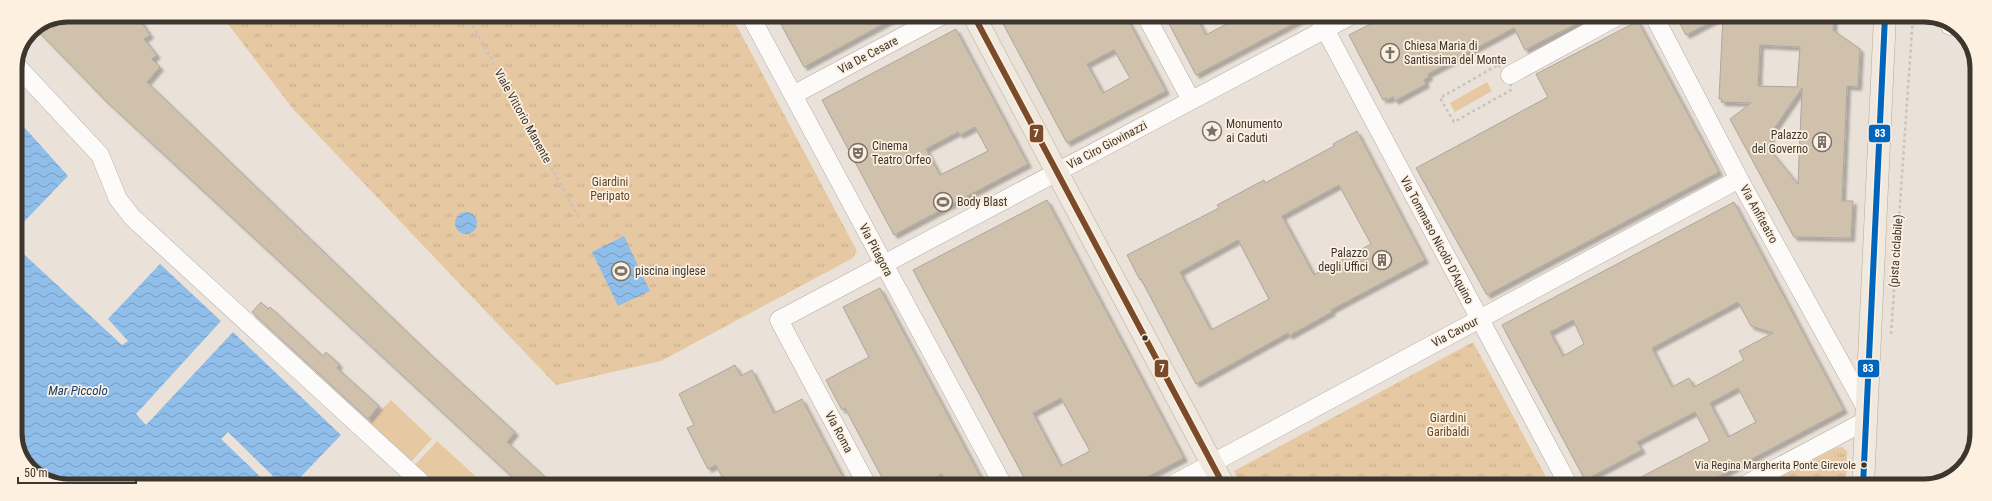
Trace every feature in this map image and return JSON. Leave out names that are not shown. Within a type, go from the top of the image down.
[{"type":"main road","points":[[977,22],[1220,479]]},
{"type":"main road","points":[[1863,479],[1885,22]]},
{"type":"street","name":"Via Pitagora","points":[[754,22],[999,479]]},
{"type":"street","name":"Via De Cesare","points":[[792,95],[932,22]]},
{"type":"street","points":[[1149,22],[1191,100]]},
{"type":"street","name":"Via Ciro Giovinazzi","points":[[779,320],[1191,100],[1321,22]]},
{"type":"street","name":"Via Tommaso Nicolò D'Aquino","points":[[1321,22],[1565,479]]},
{"type":"street","points":[[1510,75],[1607,22]]},
{"type":"street","name":"Via Anfiteatro","points":[[1657,22],[1739,179],[1867,415]]},
{"type":"street","points":[[22,71],[100,155],[118,199],[132,218],[417,479]]},
{"type":"street","name":"Via Cavour","points":[[1183,479],[1739,179]]},
{"type":"street","name":"Via Roma","points":[[779,320],[864,479]]},
{"type":"street","points":[[1755,479],[1867,415]]},
{"type":"path","name":"Viale Vittorio Manente","points":[[471,22],[579,218]]},
{"type":"path","name":"(pista ciclabile)","points":[[1890,338],[1912,22]]},
{"type":"path","points":[[1498,65],[1510,75],[1512,90],[1454,122],[1440,98],[1498,65]]},
{"type":"green space","name":"Giardini Peripato","points":[[226,22],[735,22],[857,251],[853,258],[661,361],[556,385],[293,109]]},
{"type":"green space","points":[[1487,82],[1492,91],[1455,112],[1450,103]]},
{"type":"green space","name":"Giardini Garibaldi","points":[[1473,342],[1547,479],[1238,479],[1234,471]]},
{"type":"green space","points":[[391,400],[432,439],[407,466],[365,427]]},
{"type":"green space","points":[[437,441],[478,479],[422,479],[411,469]]},
{"type":"green space","points":[[1842,447],[1847,451],[1846,479],[1777,479],[1836,448]]},
{"type":"water","points":[[22,125],[68,176],[22,224]]},
{"type":"water","points":[[466,212],[470,213],[476,219],[476,227],[470,233],[466,234],[462,233],[456,227],[455,223],[456,219],[462,213]]},
{"type":"water","name":"piscina inglese","points":[[624,236],[650,291],[618,306],[592,252]]},
{"type":"water","name":"Mar Piccolo","points":[[22,252],[122,345],[128,341],[108,319],[160,264],[221,321],[136,414],[146,425],[233,332],[341,435],[299,479],[276,479],[228,432],[221,439],[263,479],[68,479],[53,477],[40,470],[25,451],[22,436]]},
{"type":"building","points":[[68,22],[142,22],[150,35],[144,39],[157,55],[152,59],[160,67],[147,82],[429,353],[515,432],[507,442],[547,479],[515,479],[106,101],[39,32],[50,25]]},
{"type":"building","points":[[780,22],[887,22],[804,67]]},
{"type":"building","points":[[1002,22],[1129,22],[1166,91],[1067,143]],"holes":[[[1114,50],[1130,78],[1103,93],[1087,64]]]},
{"type":"building","points":[[1168,22],[1199,22],[1206,35],[1230,22],[1297,22],[1196,75]]},
{"type":"building","points":[[1374,22],[1579,22],[1525,50],[1514,28],[1428,74],[1429,77],[1424,80],[1426,84],[1395,101],[1393,97],[1383,100],[1349,35]]},
{"type":"building","points":[[1639,22],[1719,172],[1487,295],[1416,168],[1548,97],[1536,74]]},
{"type":"building","points":[[1679,22],[1711,22],[1686,35]]},
{"type":"building","name":"Palazzo del Governo","points":[[1723,22],[1834,22],[1833,30],[1860,49],[1858,87],[1847,86],[1842,201],[1853,201],[1851,238],[1794,237],[1730,119],[1751,103],[1721,102],[1722,99],[1719,99]],"holes":[[[1760,45],[1800,47],[1797,87],[1758,86]],[[1802,88],[1798,184],[1770,150],[1771,133]]]},
{"type":"building","points":[[956,29],[1028,164],[894,235],[822,100]],"holes":[[[975,127],[988,151],[940,175],[926,149],[958,132],[960,135]]]},
{"type":"building","name":"Palazzo degli Uffici","points":[[1357,131],[1425,260],[1331,310],[1332,312],[1289,336],[1288,333],[1196,384],[1127,255],[1219,208],[1217,205],[1264,180],[1265,183],[1334,146],[1333,144]],"holes":[[[1339,185],[1371,244],[1314,275],[1282,216]],[[1238,240],[1269,299],[1211,330],[1180,272]]]},
{"type":"building","points":[[1047,200],[1184,458],[1144,479],[1025,479],[913,270]],"holes":[[[1061,398],[1090,451],[1061,466],[1033,413]]]},
{"type":"building","points":[[1734,202],[1844,410],[1714,479],[1637,479],[1710,441],[1695,412],[1637,442],[1642,450],[1584,479],[1502,325]],"holes":[[[1738,302],[1751,326],[1773,333],[1739,351],[1744,360],[1694,387],[1689,378],[1672,387],[1652,348]],[[1573,320],[1584,344],[1563,356],[1550,332]],[[1738,388],[1756,422],[1728,437],[1710,403]]]},
{"type":"building","points":[[880,288],[982,479],[945,479],[942,474],[932,479],[883,479],[845,408],[842,410],[826,380],[869,357],[843,307]]},
{"type":"building","points":[[261,302],[268,309],[270,307],[323,356],[326,352],[339,364],[337,368],[379,406],[368,419],[252,312]]},
{"type":"building","points":[[735,365],[741,376],[752,370],[774,413],[802,399],[844,479],[723,479],[716,465],[708,469],[687,428],[694,425],[679,394]]},
{"type":"transit line","name":"7","points":[[977,22],[1220,479]]},
{"type":"transit line","name":"83","points":[[1863,479],[1885,22]]},
{"type":"place","name":"Chiesa Maria di Santissima del Monte","points":[[1390,53]]},
{"type":"place","name":"Monumento ai Caduti","points":[[1212,131]]},
{"type":"place","name":"Palazzo del Governo","points":[[1822,142]]},
{"type":"place","name":"Cinema Teatro Orfeo","points":[[858,153]]},
{"type":"place","name":"Body Blast","points":[[943,202]]},
{"type":"place","name":"Palazzo degli Uffici","points":[[1382,260]]},
{"type":"place","name":"piscina inglese","points":[[621,271]]},
{"type":"place","name":"Via Regina Margherita Ponte Girevole","points":[[1864,465]]}]
